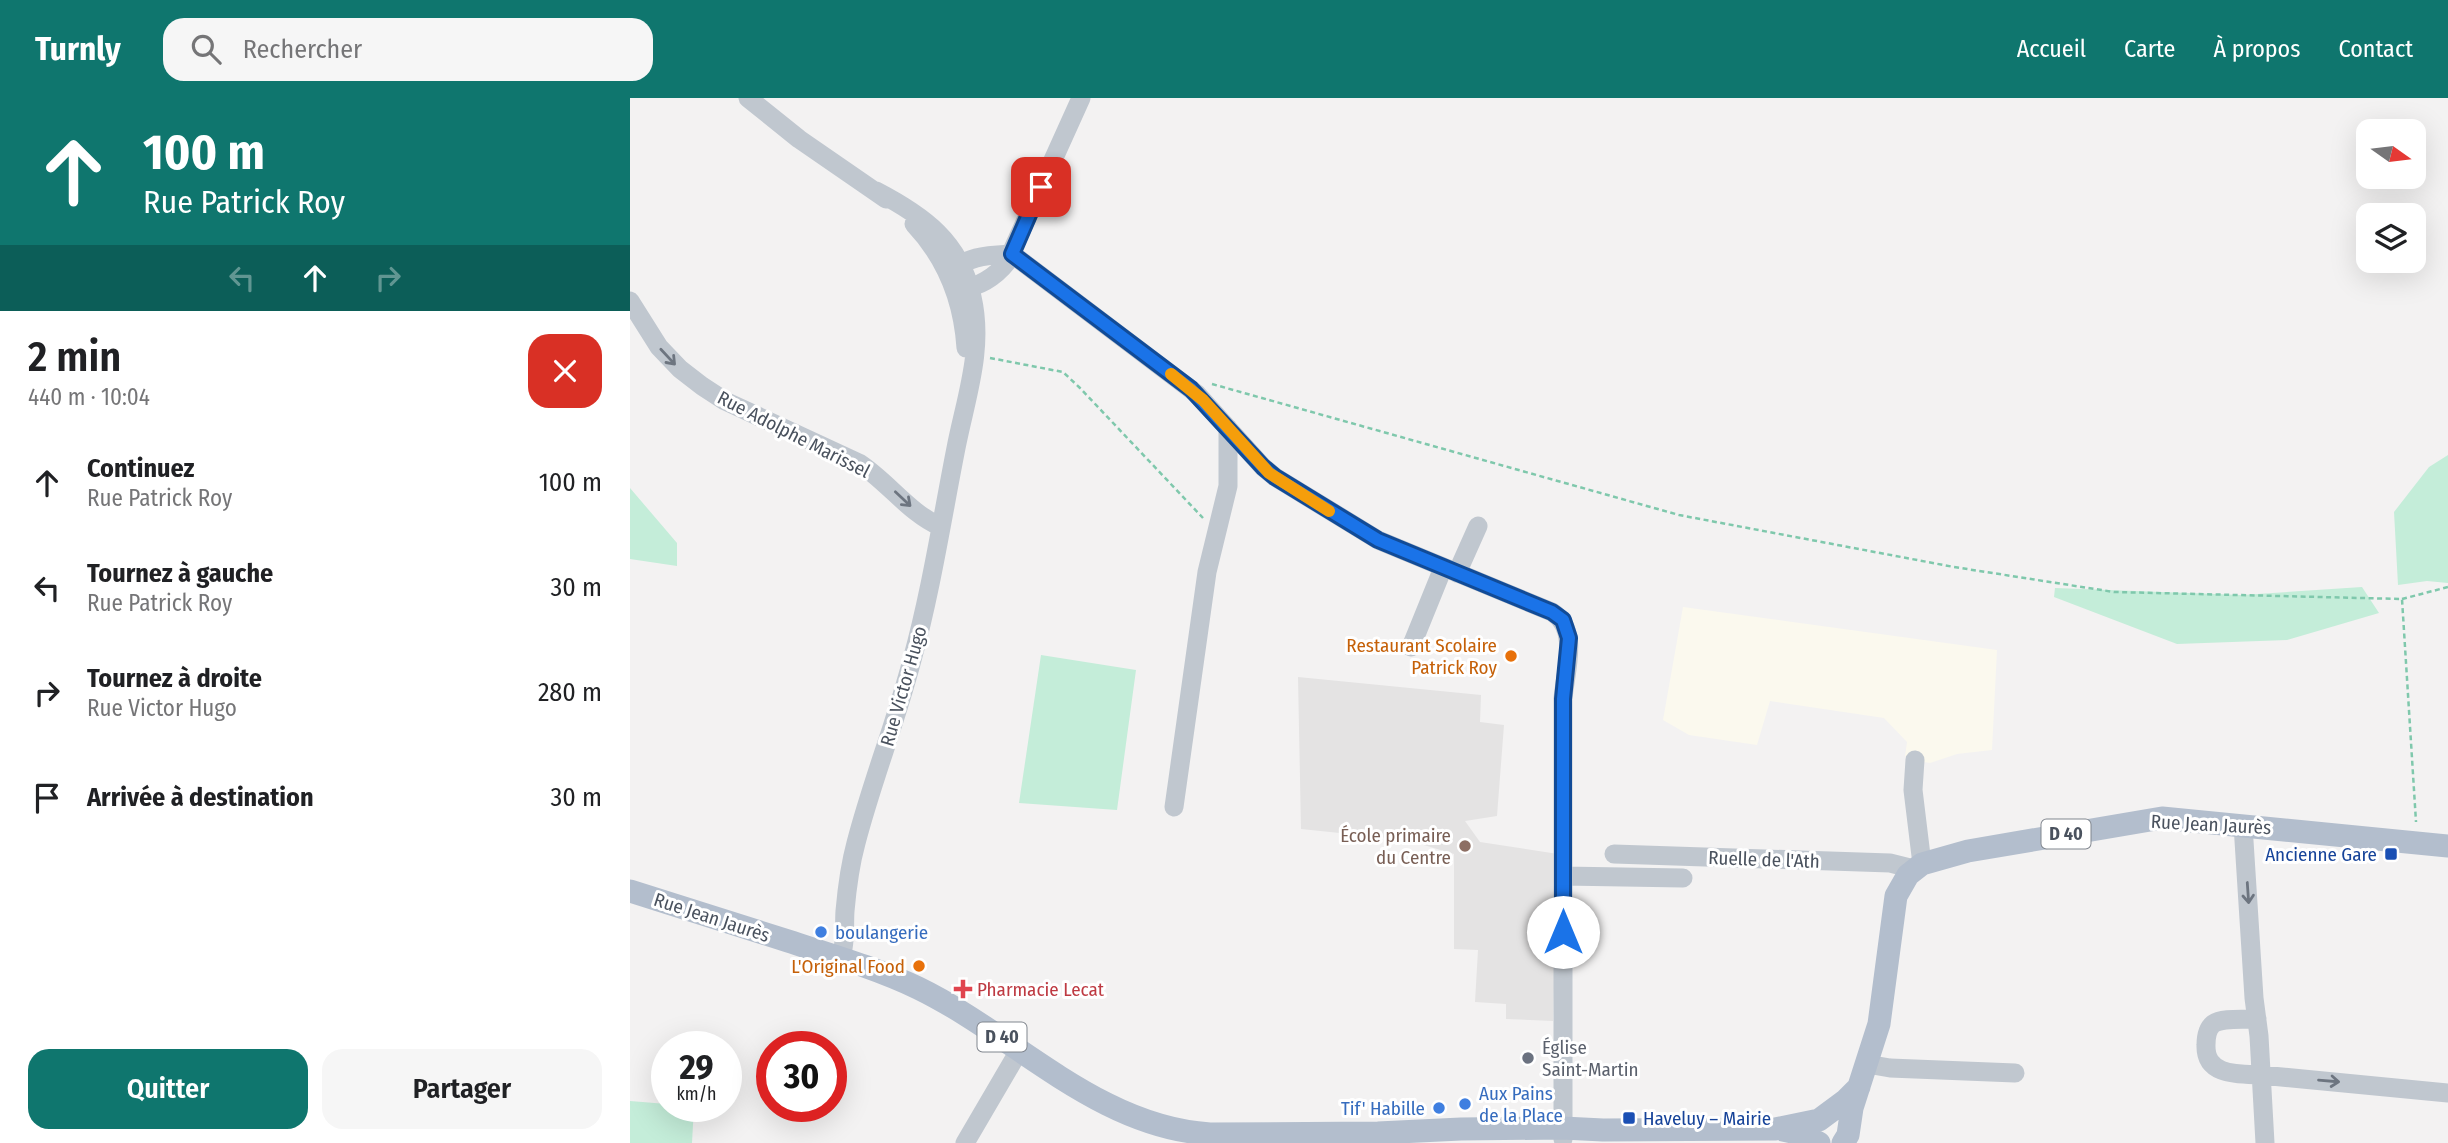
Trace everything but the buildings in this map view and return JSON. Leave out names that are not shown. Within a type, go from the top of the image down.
[{"type":"main road","name":"Rue Jean Jaurès","points":[[1846,1135],[1881,1010],[1896,896],[1903,882],[1918,867],[1938,858],[1968,851],[2150,819],[2175,818],[2448,846]]},
{"type":"main road","name":"Rue Jean Jaurès","points":[[630,891],[841,958],[925,991],[1106,1104],[1189,1138],[1210,1134],[1378,1133],[1432,1129],[1503,1138],[1603,1130],[1775,1129],[1801,1134],[1821,1130],[1839,1116],[1846,1135]]},
{"type":"main road","name":"Rue Jean Jaurès","points":[[1821,1130],[1859,1087]]},
{"type":"street","points":[[748,98],[799,139],[925,220],[942,236],[962,277],[997,273],[1012,254],[1081,98]]},
{"type":"street","points":[[1012,254],[1185,384],[1275,477],[1378,540],[1552,612],[1563,620],[1569,638],[1563,699],[1563,1133]]},
{"type":"street","name":"Rue Victor Hugo","points":[[841,958],[853,855],[912,662],[977,355],[976,323],[962,277]]},
{"type":"street","name":"Rue Victor Hugo","points":[[962,277],[959,304],[965,342],[963,412]]},
{"type":"street","name":"Rue Adolphe Marissel","points":[[630,301],[659,347],[680,369],[702,386],[726,401],[859,463],[886,483],[925,519],[941,527]]},
{"type":"street","points":[[1174,807],[1197,634],[1216,532],[1228,486],[1228,428]]},
{"type":"street","points":[[1410,648],[1450,570],[1478,526]]},
{"type":"street","points":[[1915,760],[1913,790],[1918,867]]},
{"type":"street","points":[[2244,825],[2265,1143]]},
{"type":"street","name":"Ruelle de l'Ath","points":[[1614,855],[1890,863],[1918,867]]},
{"type":"street","points":[[1563,876],[1683,878]]},
{"type":"street","points":[[2257,1019],[2213,1024],[2207,1033],[2205,1047],[2208,1060],[2217,1068],[2232,1074],[2448,1093]]},
{"type":"street","points":[[965,1143],[1020,1049]]},
{"type":"street","points":[[1867,1065],[2015,1073]]},
{"type":"path","points":[[977,355],[1063,372],[1216,532]]},
{"type":"path","points":[[1185,384],[1192,378],[1678,515],[1954,567],[2114,592],[2402,599],[2448,587]]},
{"type":"path","points":[[2402,599],[2417,843]]},
{"type":"shaded area","points":[[1683,607],[1997,650],[1992,750],[1957,754],[1930,763],[1918,761],[1905,756],[1907,742],[1884,718],[1770,701],[1757,745],[1689,735],[1663,720]]},
{"type":"shaded area","name":"École primaire du Centre","points":[[1298,677],[1481,695],[1480,722],[1504,725],[1497,816],[1465,821],[1480,842],[1558,854],[1553,1021],[1506,1019],[1506,1004],[1475,1002],[1478,950],[1454,949],[1454,854],[1407,840],[1301,829]]},
{"type":"green space","points":[[2448,455],[2448,583],[2427,581],[2398,585],[2394,512],[2429,467]]},
{"type":"green space","points":[[630,488],[677,543],[677,566],[630,559]]},
{"type":"green space","points":[[2362,587],[2379,613],[2287,640],[2177,644],[2054,597],[2055,588],[2242,595]]},
{"type":"green space","points":[[1041,655],[1136,670],[1117,810],[1019,803]]},
{"type":"green space","points":[[630,1101],[651,1103],[651,1122],[693,1122],[692,1143],[630,1143]]},
{"type":"slow traffic","points":[[1171,374],[1203,400],[1269,473],[1329,511]]},
{"type":"place","name":"Restaurant Scolaire Patrick Roy","points":[[1511,656]]},
{"type":"place","name":"École primaire du Centre","points":[[1465,846]]},
{"type":"place","name":"Ancienne Gare","points":[[2391,854]]},
{"type":"place","name":"boulangerie","points":[[821,932]]},
{"type":"place","name":"L'Original Food","points":[[919,966]]},
{"type":"place","name":"Pharmacie Lecat","points":[[963,989]]},
{"type":"place","name":"Église Saint-Martin","points":[[1528,1058]]},
{"type":"place","name":"Aux Pains de la Place","points":[[1465,1104]]},
{"type":"place","name":"Tif' Habille","points":[[1439,1108]]},
{"type":"place","name":"Haveluy – Mairie","points":[[1629,1118]]},
{"type":"route","points":[[1041,187],[1012,254],[1191,389],[1269,473],[1378,540],[1552,612],[1563,620],[1569,638],[1563,699],[1563,932]]}]
